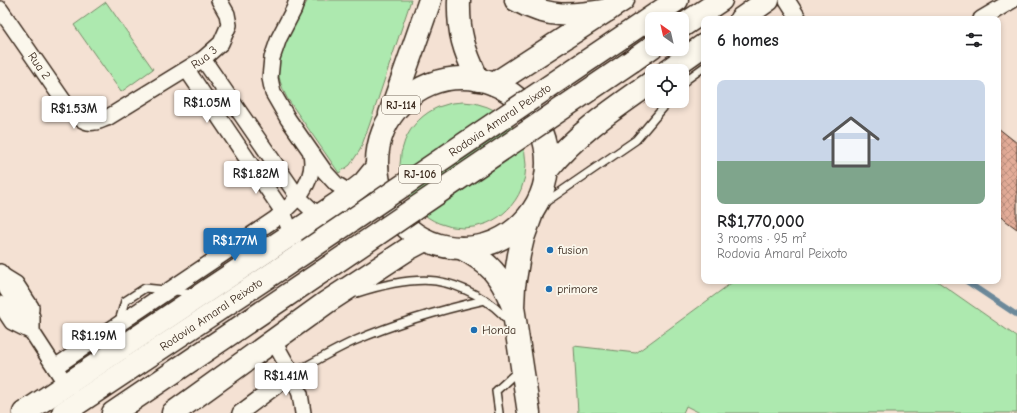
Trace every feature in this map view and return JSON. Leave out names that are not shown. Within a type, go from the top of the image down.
[{"type":"main road","name":"RJ-114","points":[[430,0],[378,152],[377,167],[381,189],[385,200],[393,214],[418,237],[436,244],[461,248],[477,247],[499,240],[524,222],[534,210]]},
{"type":"main road","points":[[459,0],[461,37],[468,59],[486,82],[616,5]]},
{"type":"main road","points":[[516,0],[536,11],[563,15],[582,15],[616,5]]},
{"type":"main road","name":"Rodovia Amaral Peixoto","points":[[63,413],[308,250],[677,0]]},
{"type":"main road","points":[[689,21],[721,0]]},
{"type":"main road","points":[[745,16],[768,0]]},
{"type":"main road","points":[[677,64],[701,47]]},
{"type":"main road","name":"Rodovia Amaral Peixoto","points":[[113,413],[645,52]]},
{"type":"main road","name":"RJ-114","points":[[384,131],[391,116],[415,93],[429,85],[445,80],[456,79],[486,82],[509,92],[531,112],[539,125],[547,153],[548,168],[541,197],[523,238],[514,286],[513,307],[529,413]]},
{"type":"main road","points":[[548,168],[580,135],[645,87]]},
{"type":"main road","points":[[24,413],[60,376],[109,356],[204,294],[352,194],[364,183],[377,167]]},
{"type":"main road","points":[[173,413],[327,302],[408,249],[425,240]]},
{"type":"main road","name":"RJ-114","points":[[461,248],[480,259],[491,268],[504,285],[513,307]]},
{"type":"street","name":"Rua 3","points":[[187,70],[221,44],[229,25],[226,14],[219,0]]},
{"type":"street","points":[[297,0],[274,49],[270,78],[273,93],[311,154],[336,184],[352,194]]},
{"type":"street","points":[[787,0],[797,16]]},
{"type":"street","points":[[986,16],[1013,0]]},
{"type":"street","name":"Rua 2","points":[[2,11],[63,100],[74,114],[86,122],[95,122],[107,118],[187,70]]},
{"type":"street","points":[[203,59],[298,196],[312,210],[323,214]]},
{"type":"street","points":[[187,70],[283,212],[289,228],[288,237]]},
{"type":"street","points":[[0,304],[12,322],[32,332],[60,376],[118,325],[262,228],[283,212],[308,183],[312,168],[311,154]]},
{"type":"street","points":[[1,274],[5,287],[23,313],[32,317],[32,332]]},
{"type":"street","points":[[273,340],[292,374],[300,394],[303,413]]},
{"type":"street","points":[[240,413],[292,374]]},
{"type":"lane","points":[[689,78],[701,69]]},
{"type":"lane","points":[[534,210],[636,140],[663,108]]},
{"type":"lane","points":[[327,302],[376,287],[403,282],[436,281],[469,291],[485,300],[508,321],[518,340]]},
{"type":"lane","points":[[171,290],[204,294]]},
{"type":"lane","points":[[292,374],[353,342],[404,322],[429,313],[485,300]]},
{"type":"lane","points":[[109,356],[118,325]]},
{"type":"lane","points":[[499,413],[496,391],[522,368]]},
{"type":"green space","points":[[308,0],[411,0],[360,150],[350,165],[339,173],[287,98],[281,85],[278,71],[281,54],[285,44]]},
{"type":"green space","points":[[106,2],[153,69],[121,92],[74,25]]},
{"type":"green space","points":[[463,102],[487,107],[498,113],[511,125],[521,141],[526,165],[521,189],[515,200],[503,213],[487,223],[463,228],[439,223],[428,217],[415,205],[405,189],[400,165],[405,141],[411,130],[423,117],[439,107]]},
{"type":"green space","points":[[730,284],[941,284],[1017,337],[1017,413],[700,413],[686,406],[683,413],[578,413],[574,346],[636,353]]},
{"type":"building","points":[[1001,130],[1017,143],[1017,229],[1001,217]]},
{"type":"waterway","points":[[970,284],[1017,315]]},
{"type":"place","name":"fusion","points":[[550,250]]},
{"type":"place","name":"primore","points":[[549,289]]},
{"type":"place","name":"Honda","points":[[474,330]]}]
